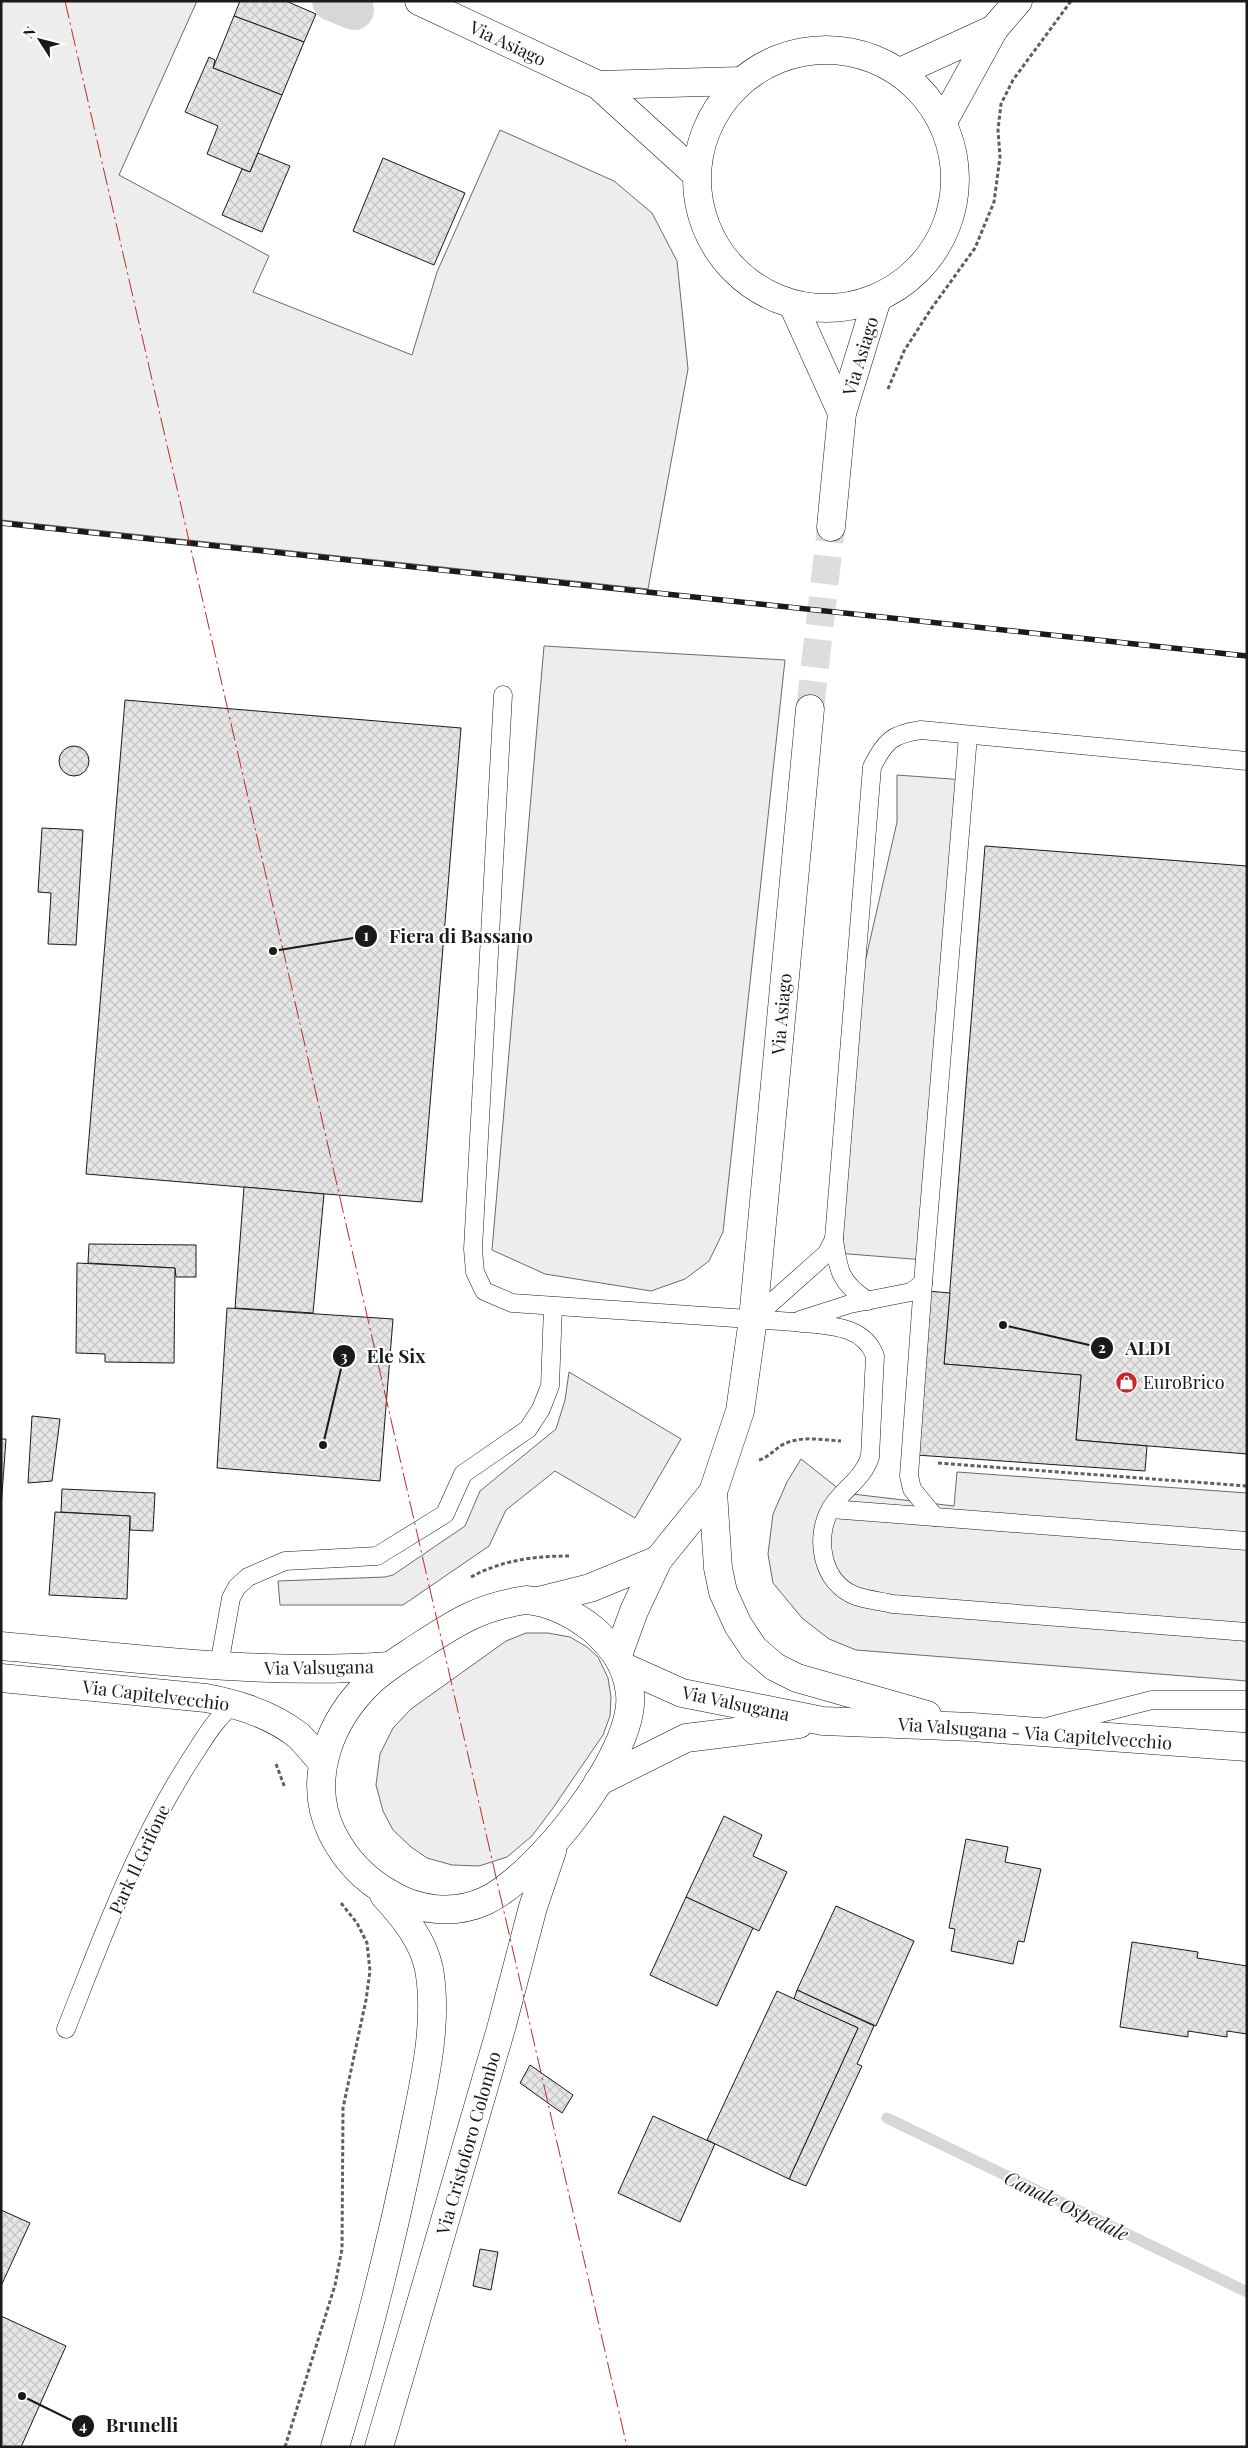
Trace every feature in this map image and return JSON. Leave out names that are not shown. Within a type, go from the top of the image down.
[{"type":"main road","name":"Via Asiago","points":[[419,1],[598,84],[696,174]]},
{"type":"main road","points":[[943,122],[994,29],[1018,1]]},
{"type":"main road","points":[[900,72],[994,29]]},
{"type":"main road","name":"Via Asiago","points":[[819,49],[861,54],[900,72],[924,94],[943,122],[955,162],[954,204],[939,243],[913,276],[877,299],[850,307],[822,310],[793,305],[753,287],[721,257],[702,218],[696,174],[702,140],[717,108],[740,81],[777,58],[819,49]]},
{"type":"main road","name":"Via Asiago","points":[[598,84],[740,81]]},
{"type":"main road","name":"Via Asiago","points":[[831,527],[842,413],[877,299]]},
{"type":"main road","name":"Via Asiago","points":[[793,305],[842,413]]},
{"type":"main road","name":"Via Asiago","points":[[713,1492],[740,1411],[753,1319],[810,710]]},
{"type":"main road","points":[[377,1887],[408,1905],[428,1909],[455,1908],[483,1902],[508,1888],[530,1869],[556,1840],[598,1782],[618,1747],[627,1723],[630,1695],[621,1661],[634,1610],[658,1560],[713,1492]]},
{"type":"main road","points":[[713,1492],[718,1568],[723,1592],[738,1625],[754,1649],[775,1667],[797,1678],[972,1727]]},
{"type":"main road","points":[[538,1601],[590,1588],[658,1560]]},
{"type":"main road","name":"Via Valsugana","points":[[1,1646],[261,1668],[350,1669],[389,1666],[468,1616],[496,1604],[526,1600],[538,1601],[558,1607],[585,1623],[621,1661],[682,1693],[823,1722]]},
{"type":"main road","points":[[335,2447],[356,2377],[401,2198],[420,2101],[430,2033],[431,1998],[428,1968],[420,1945],[404,1917],[377,1887],[354,1867],[337,1842],[324,1817],[320,1788],[322,1762],[334,1730],[350,1704],[370,1682],[389,1666]]},
{"type":"main road","name":"Via Capitelvecchio","points":[[1,1678],[206,1698],[235,1703],[264,1716],[298,1736],[322,1762]]},
{"type":"main road","points":[[598,1782],[686,1738],[823,1722]]},
{"type":"main road","name":"Via Valsugana - Via Capitelvecchio","points":[[823,1722],[972,1727],[1247,1747]]},
{"type":"main road","name":"Via Cristoforo Colombo","points":[[379,2447],[499,2034],[532,1907],[556,1840]]},
{"type":"lane","points":[[503,694],[474,1257],[475,1272],[484,1291],[512,1303],[794,1322],[855,1332],[864,1337],[871,1345],[875,1356],[870,1457],[866,1468],[831,1509],[824,1527],[822,1551],[827,1569],[837,1582],[855,1596],[893,1604],[1247,1632]]},
{"type":"lane","points":[[868,1301],[853,1292],[844,1280],[836,1265],[834,1239],[872,767],[878,753],[899,733],[921,730],[968,736],[1247,761]]},
{"type":"lane","points":[[936,1517],[912,1489],[909,1476],[968,736]]},
{"type":"lane","points":[[753,1319],[827,1253],[834,1239]]},
{"type":"lane","points":[[794,1322],[868,1301],[911,1292],[923,1283]]},
{"type":"lane","points":[[219,1665],[231,1598],[237,1587],[248,1577],[285,1561],[378,1556],[445,1514],[463,1474],[528,1429],[541,1408],[550,1386],[554,1307]]},
{"type":"lane","points":[[831,1509],[1247,1541]]},
{"type":"lane","points":[[1024,1732],[1152,1700],[1247,1700]]},
{"type":"lane","name":"Park Il Grifone","points":[[66,2029],[142,1845],[175,1784],[216,1719],[235,1703]]},
{"type":"path","points":[[886,393],[904,351],[931,308],[976,248],[994,202],[1000,157],[998,130],[1001,104],[1013,80],[1071,1]]},
{"type":"path","points":[[769,1456],[781,1446],[798,1438],[845,1441]]},
{"type":"path","points":[[930,1462],[1247,1486]]},
{"type":"path","points":[[275,1762],[288,1796]]},
{"type":"path","points":[[285,2447],[335,2285],[342,2249],[343,2108],[366,2000],[370,1971],[367,1944],[357,1923],[335,1897]]},
{"type":"shaded area","points":[[1,1],[197,1],[119,175],[269,256],[253,292],[412,355],[437,272],[500,130],[614,181],[652,213],[677,261],[688,369],[648,589],[1,520]]},
{"type":"shaded area","points":[[544,646],[785,660],[723,1232],[709,1261],[685,1279],[651,1291],[545,1274],[492,1250]]},
{"type":"shaded area","points":[[897,775],[965,780],[925,1260],[836,1253],[860,984],[897,822]]},
{"type":"shaded area","points":[[569,1372],[681,1439],[635,1518],[555,1471],[506,1510],[489,1546],[403,1605],[280,1605],[278,1581],[385,1577],[393,1575],[465,1526],[480,1491],[556,1429],[565,1400]]},
{"type":"shaded area","points":[[801,1459],[844,1493],[954,1506],[957,1472],[1247,1493],[1247,1681],[856,1650],[829,1639],[802,1618],[773,1583],[768,1554],[773,1514],[787,1482]]},
{"type":"shaded area","points":[[526,1633],[548,1633],[570,1637],[587,1647],[598,1657],[608,1678],[611,1697],[610,1716],[603,1735],[532,1836],[507,1857],[479,1866],[452,1865],[427,1858],[411,1847],[393,1830],[383,1811],[376,1785],[380,1754],[393,1728],[411,1709],[506,1641]]},
{"type":"building","points":[[240,1],[286,1],[316,14],[304,42],[234,16]]},
{"type":"building","points":[[234,16],[304,42],[282,95],[213,68]]},
{"type":"building","points":[[209,57],[215,60],[213,68],[282,95],[250,172],[207,154],[218,126],[185,112]]},
{"type":"building","points":[[258,153],[290,166],[262,232],[222,215],[242,169],[250,172]]},
{"type":"building","points":[[383,158],[465,193],[434,265],[353,231]]},
{"type":"building","points":[[125,700],[461,728],[422,1202],[86,1174]]},
{"type":"building","points":[[74,746],[85,750],[89,761],[85,772],[74,776],[63,772],[59,761],[63,750]]},
{"type":"building","points":[[42,828],[83,830],[76,945],[48,944],[51,893],[38,892]]},
{"type":"building","points":[[985,846],[1247,866],[1247,1454],[1076,1440],[1081,1375],[944,1364]]},
{"type":"building","points":[[244,1187],[324,1194],[313,1313],[235,1308]]},
{"type":"building","points":[[89,1244],[196,1245],[196,1277],[176,1277],[175,1268],[88,1263]]},
{"type":"building","points":[[77,1263],[175,1268],[174,1363],[105,1362],[105,1354],[76,1353]]},
{"type":"building","points":[[928,1291],[950,1293],[944,1364],[1081,1375],[1076,1440],[1147,1446],[1145,1471],[916,1455]]},
{"type":"building","points":[[227,1308],[393,1319],[380,1481],[217,1468]]},
{"type":"building","points":[[32,1416],[60,1419],[52,1481],[28,1483]]},
{"type":"building","points":[[1,1439],[6,1439],[1,1508]]},
{"type":"building","points":[[62,1489],[155,1493],[153,1531],[130,1530],[130,1516],[61,1512]]},
{"type":"building","points":[[55,1512],[130,1516],[127,1599],[49,1595]]},
{"type":"building","points":[[724,1816],[762,1835],[753,1856],[787,1872],[759,1931],[686,1897]]},
{"type":"building","points":[[966,1839],[1008,1847],[1005,1862],[1041,1869],[1024,1942],[1018,1941],[1013,1964],[951,1951],[955,1929],[949,1928]]},
{"type":"building","points":[[686,1897],[753,1928],[717,2006],[650,1975]]},
{"type":"building","points":[[836,1906],[914,1941],[876,2026],[797,1990]]},
{"type":"building","points":[[1132,1942],[1198,1952],[1197,1958],[1247,1966],[1247,2034],[1227,2031],[1227,2037],[1188,2031],[1188,2037],[1120,2027]]},
{"type":"building","points":[[797,1990],[874,2026],[857,2064],[862,2066],[806,2186],[789,2179],[858,2028],[794,1999]]},
{"type":"building","points":[[777,1991],[858,2028],[789,2179],[707,2140]]},
{"type":"building","points":[[530,2065],[573,2095],[562,2113],[520,2083]]},
{"type":"building","points":[[653,2116],[715,2144],[680,2222],[618,2193]]},
{"type":"building","points":[[1,2210],[30,2223],[1,2286]]},
{"type":"building","points":[[480,2249],[498,2252],[491,2290],[473,2286]]},
{"type":"building","points":[[1,2316],[66,2346],[21,2447],[1,2447]]},
{"type":"waterway","points":[[332,1],[354,10]]},
{"type":"waterway","name":"Canale Ospedale","points":[[887,2118],[1247,2292]]},
{"type":"tunnel","points":[[810,709],[831,527]]},
{"type":"railway","points":[[1,523],[1247,656]]},
{"type":"power","points":[[65,1],[627,2447]]},
{"type":"place","name":"Fiera di Bassano","points":[[273,951]]},
{"type":"place","name":"ALDI","points":[[1003,1325]]},
{"type":"place","name":"EuroBrico","points":[[1127,1382]]},
{"type":"place","name":"Ele Six","points":[[323,1445]]},
{"type":"place","name":"Brunelli","points":[[22,2396]]}]
